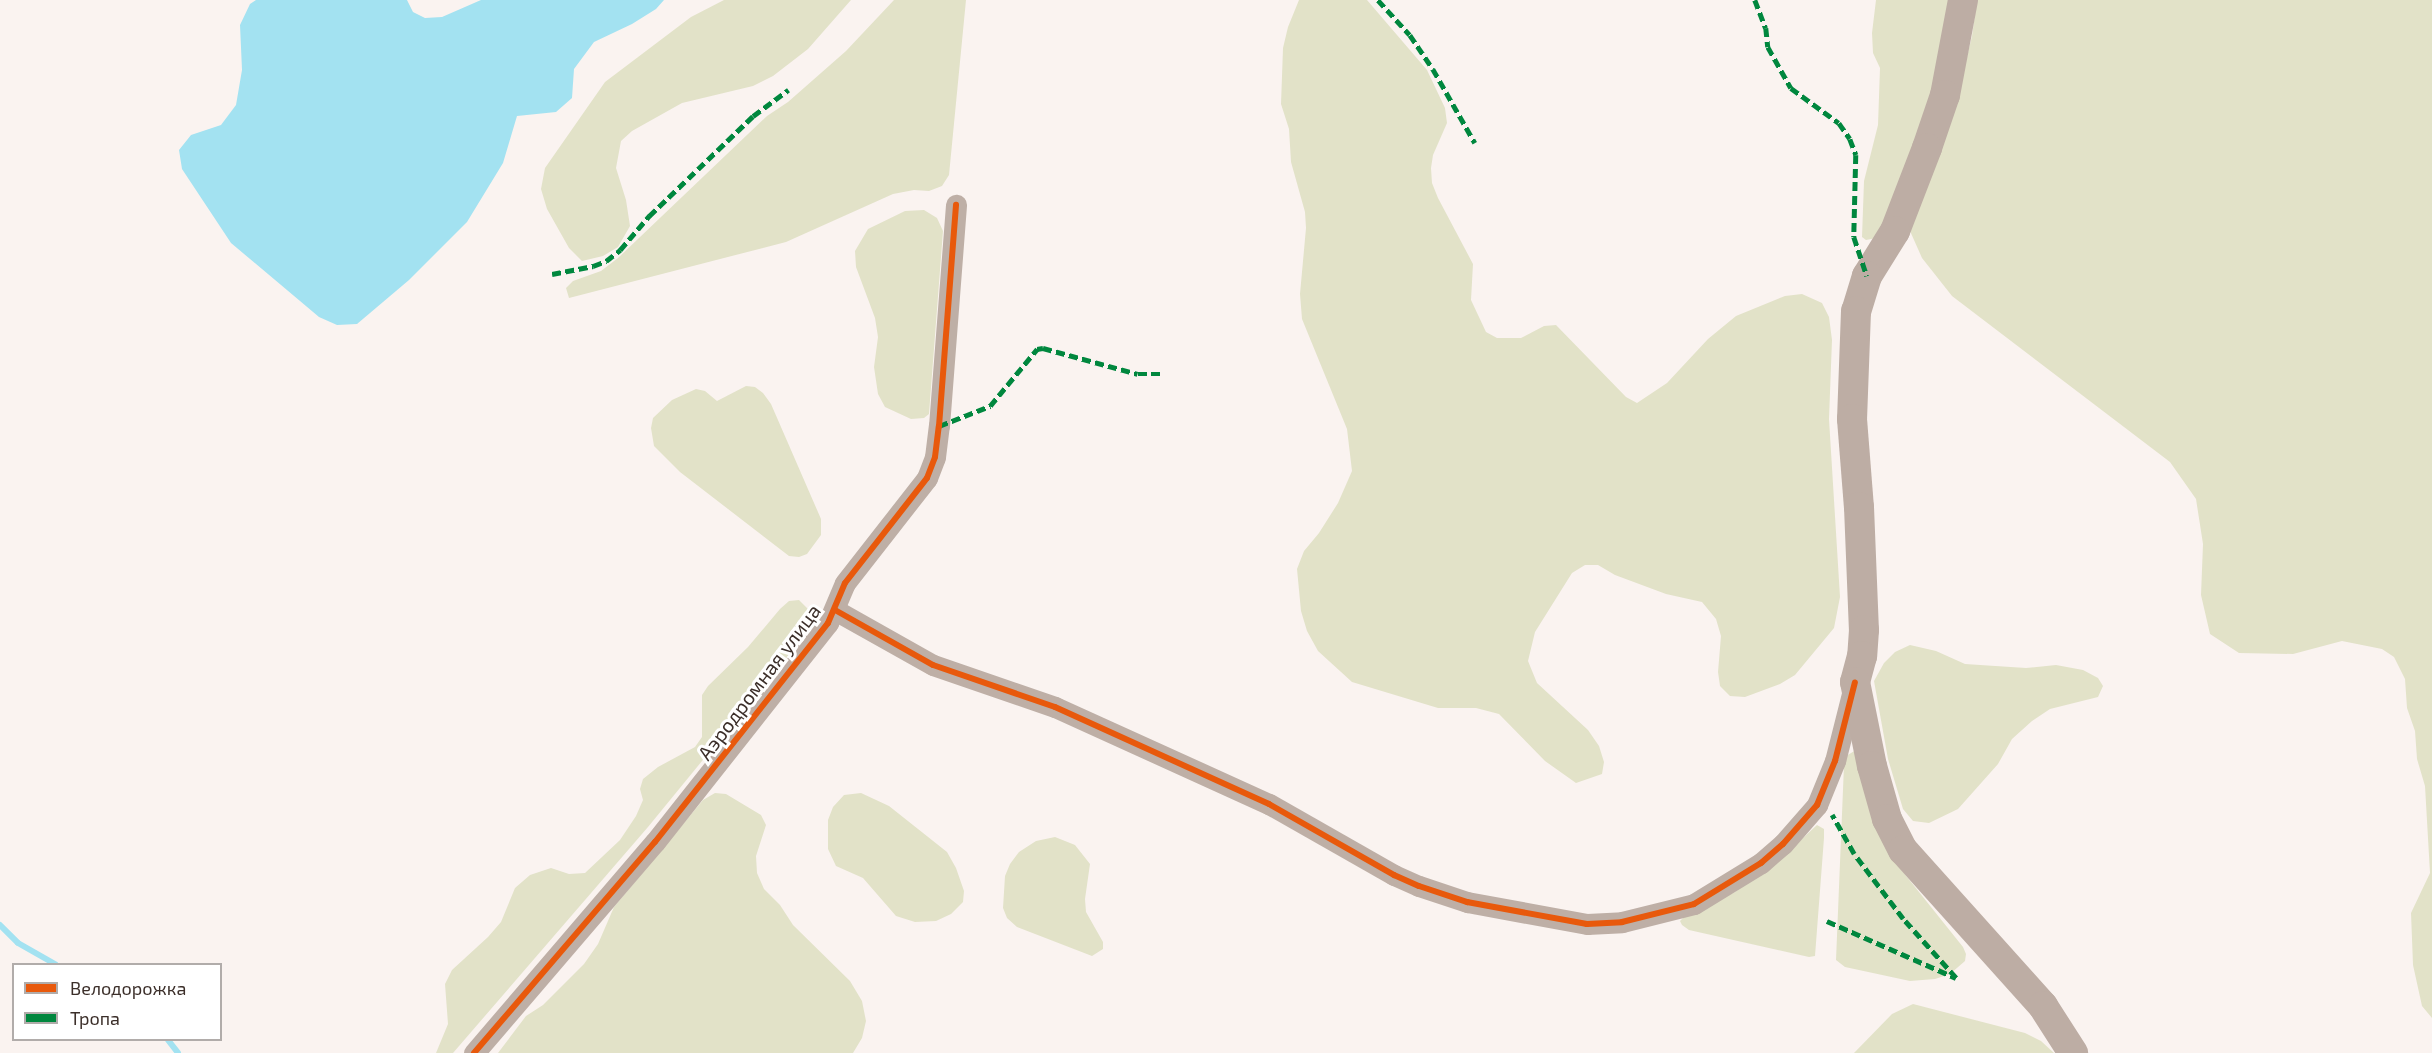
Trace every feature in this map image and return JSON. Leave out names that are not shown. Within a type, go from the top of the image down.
[{"type":"main road","points":[[1963,0],[1945,95],[1927,148],[1895,231],[1867,276],[1856,311],[1852,419],[1859,507],[1864,630],[1862,656],[1855,681],[1872,766],[1887,819],[1903,850],[2043,1006],[2073,1053]]},
{"type":"street","name":"Аэродромная улица","points":[[474,1053],[655,842],[828,623],[845,583],[917,494],[927,478],[935,457],[956,205]]},
{"type":"street","points":[[835,610],[933,666],[1073,714],[1269,804],[1394,875],[1419,886],[1467,902],[1587,924],[1623,922],[1694,904],[1761,863],[1783,844],[1817,805],[1835,761],[1855,681]]},
{"type":"green space","points":[[724,0],[851,0],[808,49],[773,76],[753,86],[682,103],[632,131],[621,141],[616,168],[626,200],[630,226],[618,247],[603,256],[582,261],[569,248],[547,209],[541,189],[545,168],[605,82],[691,17]]},
{"type":"green space","points":[[894,0],[966,0],[949,175],[942,186],[929,191],[914,190],[893,194],[786,242],[569,298],[566,288],[573,281],[601,271],[618,258],[767,116],[788,102],[846,51]]},
{"type":"green space","points":[[1299,0],[1367,0],[1427,70],[1445,108],[1447,123],[1433,155],[1432,183],[1473,264],[1471,300],[1486,332],[1497,338],[1521,338],[1544,326],[1556,325],[1626,397],[1637,403],[1667,383],[1708,339],[1736,316],[1785,296],[1802,294],[1822,303],[1829,317],[1832,340],[1829,419],[1840,597],[1834,628],[1795,675],[1780,684],[1745,697],[1730,696],[1720,686],[1718,672],[1721,636],[1716,619],[1702,602],[1666,594],[1615,575],[1598,565],[1585,565],[1572,573],[1535,632],[1528,661],[1537,683],[1588,730],[1599,746],[1604,762],[1602,774],[1576,783],[1545,761],[1499,714],[1476,708],[1438,708],[1352,682],[1318,651],[1307,631],[1301,611],[1297,569],[1304,551],[1319,533],[1338,503],[1352,471],[1347,429],[1302,319],[1300,294],[1306,228],[1305,212],[1291,162],[1289,129],[1281,104],[1283,48],[1288,27]]},
{"type":"green space","points":[[1876,0],[1950,0],[1932,96],[1885,227],[1876,238],[1866,240],[1862,237],[1864,181],[1878,125],[1880,68],[1873,53],[1872,33]]},
{"type":"green space","points":[[1977,0],[2432,0],[2432,1018],[2422,1006],[2413,965],[2411,913],[2430,873],[2425,786],[2417,759],[2415,731],[2407,708],[2405,679],[2394,657],[2382,649],[2342,641],[2293,654],[2239,653],[2210,634],[2201,595],[2203,544],[2196,499],[2170,462],[1952,296],[1922,258],[1910,231],[1956,102],[1972,36]]},
{"type":"green space","points":[[924,210],[937,218],[943,231],[929,414],[924,418],[911,419],[885,407],[878,394],[874,367],[878,337],[875,318],[856,267],[855,251],[868,229],[905,211]]},
{"type":"green space","points":[[746,386],[755,387],[771,404],[821,519],[821,535],[807,554],[799,557],[789,556],[680,472],[654,446],[651,428],[653,418],[672,400],[696,389],[705,391],[717,401]]},
{"type":"green space","points":[[799,600],[811,612],[813,620],[810,629],[648,827],[453,1053],[436,1053],[448,1024],[445,984],[452,970],[501,922],[515,888],[530,875],[551,868],[569,874],[585,873],[620,840],[636,816],[643,800],[640,789],[643,779],[658,767],[695,747],[702,737],[702,695],[708,686],[748,647],[780,609],[789,601]]},
{"type":"green space","points":[[1910,645],[1936,651],[1965,664],[2026,668],[2056,665],[2083,670],[2098,678],[2103,686],[2098,697],[2050,709],[2032,721],[2012,739],[1998,764],[1958,809],[1929,823],[1913,821],[1903,809],[1888,759],[1874,681],[1884,663],[1895,652]]},
{"type":"green space","points":[[1856,750],[1891,857],[1963,947],[1966,954],[1965,961],[1950,974],[1935,979],[1910,981],[1845,967],[1836,960],[1844,765],[1846,756]]},
{"type":"green space","points":[[715,793],[726,794],[761,815],[766,825],[756,856],[757,873],[764,889],[780,905],[793,925],[850,981],[862,1001],[866,1021],[862,1038],[853,1053],[498,1053],[526,1016],[543,1005],[584,964],[598,944],[614,907],[703,800]]},
{"type":"green space","points":[[861,793],[889,806],[947,852],[956,868],[964,891],[963,902],[951,914],[936,921],[915,922],[896,916],[863,878],[836,866],[828,849],[828,820],[833,807],[844,795]]},
{"type":"green space","points":[[1817,825],[1824,829],[1824,838],[1815,956],[1809,957],[1689,930],[1682,925],[1680,921],[1684,917],[1735,892],[1790,850]]},
{"type":"green space","points":[[1055,837],[1075,845],[1090,864],[1085,899],[1086,912],[1103,942],[1103,949],[1092,956],[1017,927],[1007,918],[1003,908],[1005,876],[1010,864],[1019,852],[1036,841]]},
{"type":"green space","points":[[1913,1004],[2025,1033],[2041,1041],[2054,1053],[1854,1053],[1892,1014]]},
{"type":"water","points":[[256,0],[407,0],[413,12],[425,18],[442,17],[481,0],[664,0],[656,9],[632,24],[594,42],[574,69],[572,98],[556,112],[517,116],[503,163],[467,222],[409,280],[357,324],[337,325],[319,317],[231,243],[182,169],[179,150],[191,135],[221,125],[236,105],[242,70],[240,25],[250,4]]},
{"type":"waterway","points":[[0,925],[18,943],[53,963]]},
{"type":"waterway","points":[[169,1041],[178,1053]]},
{"type":"marked path","points":[[1378,0],[1410,35],[1433,69],[1475,143]]},
{"type":"marked path","points":[[1755,0],[1766,28],[1768,47],[1791,88],[1839,123],[1850,139],[1856,155],[1854,237],[1867,276]]},
{"type":"marked path","points":[[552,274],[593,266],[606,261],[620,250],[649,216],[753,116],[788,90]]},
{"type":"marked path","points":[[939,426],[990,406],[1037,349],[1043,348],[1138,374],[1160,374]]},
{"type":"marked path","points":[[1827,921],[1956,978],[1903,919],[1854,854],[1832,815]]},
{"type":"cycle path","points":[[474,1053],[655,842],[828,623],[845,583],[927,478],[935,457],[939,426],[956,205]]},
{"type":"cycle path","points":[[835,610],[933,665],[1055,707],[1269,804],[1394,875],[1419,886],[1467,902],[1587,924],[1622,922],[1694,904],[1761,863],[1783,844],[1817,805],[1835,761],[1855,682]]}]
